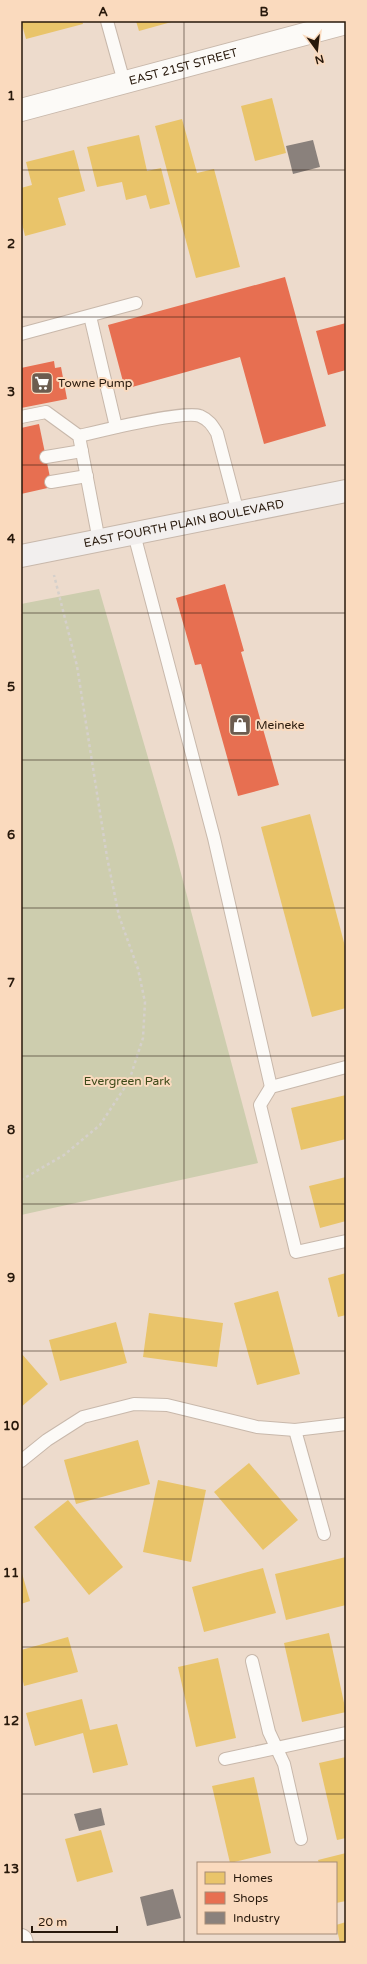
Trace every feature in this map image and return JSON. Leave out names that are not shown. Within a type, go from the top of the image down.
[{"type":"main road","name":"EAST FOURTH PLAIN BOULEVARD","points":[[21,556],[346,491]]},
{"type":"street","name":"EAST 21ST STREET","points":[[21,110],[341,23]]},
{"type":"lane","points":[[107,21],[124,82]]},
{"type":"lane","points":[[21,334],[136,303]]},
{"type":"lane","points":[[90,316],[116,427]]},
{"type":"lane","points":[[21,417],[46,412],[79,436],[99,541]]},
{"type":"lane","points":[[79,436],[116,427],[181,416],[199,416],[211,423],[217,433],[238,513]]},
{"type":"lane","points":[[46,457],[82,451]]},
{"type":"lane","points":[[51,482],[87,476]]},
{"type":"lane","points":[[134,534],[214,838],[271,1087]]},
{"type":"lane","points":[[346,1067],[271,1087],[260,1105],[296,1252],[346,1241]]},
{"type":"lane","points":[[21,1461],[46,1440],[83,1417],[134,1404],[167,1405],[257,1427],[296,1430],[346,1424]]},
{"type":"lane","points":[[296,1430],[324,1534]]},
{"type":"lane","points":[[252,1661],[269,1732],[284,1764],[301,1839]]},
{"type":"lane","points":[[225,1759],[346,1733]]},
{"type":"path","points":[[21,1180],[64,1155],[100,1125],[129,1081],[143,1038],[145,1002],[138,969],[119,916],[107,857],[77,666],[48,551]]},
{"type":"green space","name":"Evergreen Park","points":[[99,589],[174,847],[258,1163],[21,1215],[21,604]]},
{"type":"building: Homes","points":[[21,21],[82,21],[83,24],[26,39]]},
{"type":"building: Homes","points":[[136,21],[175,21],[139,31]]},
{"type":"building: Homes","points":[[272,98],[286,153],[255,161],[241,106]]},
{"type":"building: Homes","points":[[182,119],[197,173],[214,169],[240,267],[196,278],[155,126]]},
{"type":"building: Homes","points":[[139,135],[147,171],[161,168],[170,204],[150,209],[146,195],[126,200],[122,182],[97,187],[87,147]]},
{"type":"building: Homes","points":[[74,150],[85,191],[58,198],[66,225],[25,236],[21,219],[21,188],[32,185],[26,162]]},
{"type":"building: Homes","points":[[310,814],[346,950],[346,1008],[312,1017],[261,827]]},
{"type":"building: Homes","points":[[346,1095],[346,1139],[301,1150],[291,1108]]},
{"type":"building: Homes","points":[[346,1177],[346,1221],[320,1228],[309,1186]]},
{"type":"building: Homes","points":[[346,1273],[346,1315],[338,1317],[328,1278]]},
{"type":"building: Homes","points":[[278,1291],[300,1374],[257,1385],[234,1303]]},
{"type":"building: Homes","points":[[149,1313],[223,1323],[217,1367],[143,1357]]},
{"type":"building: Homes","points":[[116,1322],[127,1363],[60,1381],[49,1340]]},
{"type":"building: Homes","points":[[21,1353],[48,1384],[21,1407]]},
{"type":"building: Homes","points":[[138,1440],[150,1484],[76,1504],[64,1460]]},
{"type":"building: Homes","points":[[249,1463],[298,1520],[263,1550],[214,1492]]},
{"type":"building: Homes","points":[[158,1480],[206,1490],[191,1562],[143,1552]]},
{"type":"building: Homes","points":[[68,1500],[123,1567],[89,1595],[34,1527]]},
{"type":"building: Homes","points":[[346,1557],[346,1605],[286,1620],[275,1574]]},
{"type":"building: Homes","points":[[263,1568],[276,1613],[204,1632],[192,1587]]},
{"type":"building: Homes","points":[[21,1570],[30,1601],[21,1604]]},
{"type":"building: Homes","points":[[329,1633],[346,1712],[302,1722],[284,1643]]},
{"type":"building: Homes","points":[[68,1637],[78,1672],[24,1686],[21,1673],[21,1650]]},
{"type":"building: Homes","points":[[218,1658],[236,1738],[196,1747],[178,1667]]},
{"type":"building: Homes","points":[[82,1699],[90,1730],[117,1724],[128,1765],[93,1773],[83,1733],[35,1746],[26,1713]]},
{"type":"building: Homes","points":[[346,1757],[346,1838],[337,1840],[319,1763]]},
{"type":"building: Homes","points":[[254,1777],[271,1853],[230,1862],[212,1786]]},
{"type":"building: Homes","points":[[101,1830],[113,1872],[77,1882],[65,1839]]},
{"type":"building: Homes","points":[[346,1853],[346,1901],[337,1903],[337,1862],[319,1862],[318,1860]]},
{"type":"building: Homes","points":[[346,1922],[346,1943],[340,1943],[337,1925]]},
{"type":"building: Shops","points":[[285,277],[326,426],[264,444],[240,357],[125,389],[108,325]]},
{"type":"building: Shops","points":[[346,323],[346,370],[328,375],[316,331]]},
{"type":"building: Shops","name":"Towne Pump","points":[[54,361],[55,368],[61,367],[67,399],[21,408],[21,368]]},
{"type":"building: Shops","points":[[39,424],[52,487],[21,494],[21,428]]},
{"type":"building: Shops","name":"Meineke","points":[[225,584],[244,651],[241,652],[279,785],[238,796],[201,664],[195,665],[176,598]]},
{"type":"building: Industry","points":[[313,140],[320,167],[293,174],[286,146]]},
{"type":"building: Industry","points":[[101,1808],[105,1825],[79,1831],[74,1814]]},
{"type":"building: Industry","points":[[173,1889],[181,1918],[147,1926],[140,1897]]},
{"type":"place","name":"Towne Pump","points":[[42,383]]},
{"type":"place","name":"Meineke","points":[[240,725]]}]
